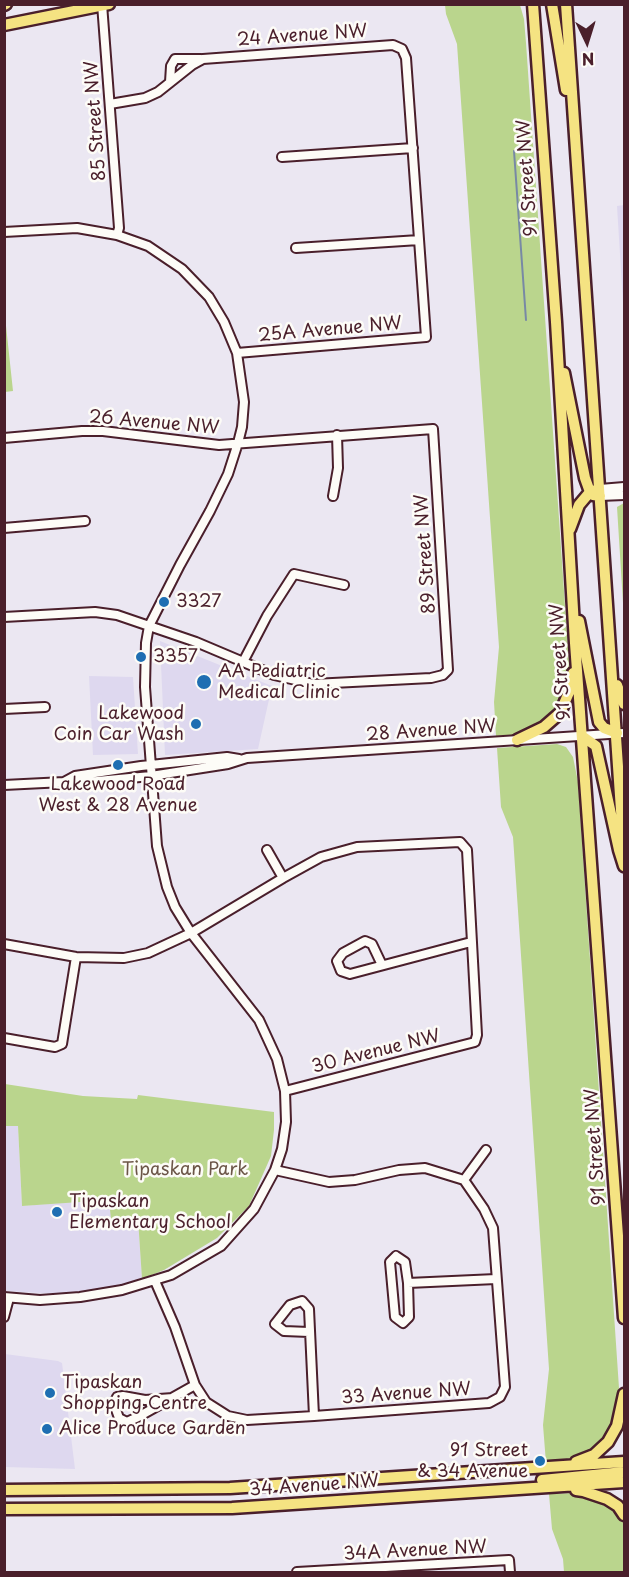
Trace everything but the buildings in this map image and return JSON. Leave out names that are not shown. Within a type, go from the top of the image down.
[{"type":"main road","points":[[524,4],[535,27]]},
{"type":"main road","name":"91 Street NW","points":[[533,4],[556,322],[575,643],[624,1318]]},
{"type":"main road","points":[[552,4],[561,69],[574,127]]},
{"type":"main road","points":[[566,4],[597,492],[612,672],[621,733],[621,808],[624,854]]},
{"type":"main road","points":[[569,53],[573,4]]},
{"type":"main road","points":[[4,25],[104,5]]},
{"type":"main road","points":[[556,322],[582,466],[597,492]]},
{"type":"main road","points":[[570,564],[570,532],[573,518],[579,505],[597,492]]},
{"type":"main road","points":[[573,597],[599,722],[604,728],[621,733]]},
{"type":"main road","points":[[517,740],[544,727],[560,713],[572,682],[575,643]]},
{"type":"main road","points":[[612,672],[624,704]]},
{"type":"main road","points":[[582,736],[596,746],[624,866]]},
{"type":"main road","points":[[621,808],[624,792]]},
{"type":"main road","points":[[619,1245],[624,1283]]},
{"type":"main road","points":[[554,1467],[594,1455],[608,1442],[617,1426],[624,1394]]},
{"type":"main road","name":"34 Avenue NW","points":[[4,1490],[230,1488],[624,1462]]},
{"type":"main road","points":[[492,1490],[533,1481],[624,1472]]},
{"type":"main road","name":"34 Avenue NW","points":[[4,1509],[232,1508],[624,1482]]},
{"type":"main road","points":[[492,1490],[584,1491],[607,1499],[618,1506],[624,1515]]},
{"type":"street","name":"85 Street NW","points":[[104,5],[119,228],[117,235]]},
{"type":"street","name":"24 Avenue NW","points":[[170,84],[171,66],[175,59],[393,45],[402,49],[406,58],[413,148]]},
{"type":"street","points":[[110,104],[145,99],[170,84],[202,59]]},
{"type":"street","points":[[282,157],[413,148],[419,240],[296,248]]},
{"type":"street","points":[[4,232],[77,228],[117,235],[148,246],[171,260],[209,297],[224,322],[237,353],[244,402],[238,443],[228,474],[149,626],[146,643],[145,687],[157,846],[162,871],[174,907],[259,1020],[277,1059],[285,1091],[286,1122],[282,1149],[275,1170],[254,1209],[221,1246],[171,1275],[122,1290],[80,1298],[40,1300],[7,1297],[4,1317]]},
{"type":"street","name":"25A Avenue NW","points":[[237,353],[426,337],[419,240]]},
{"type":"street","name":"26 Avenue NW","points":[[4,438],[103,431],[219,445],[433,429]]},
{"type":"street","name":"89 Street NW","points":[[243,662],[274,675],[312,684],[421,678],[443,675],[448,670],[433,429]]},
{"type":"street","points":[[333,496],[338,468],[337,435]]},
{"type":"street","points":[[597,492],[624,487]]},
{"type":"street","points":[[597,492],[624,495]]},
{"type":"street","points":[[4,528],[85,521]]},
{"type":"street","points":[[4,617],[95,612],[117,615],[196,642],[243,662],[267,616],[294,574],[344,585]]},
{"type":"street","points":[[4,709],[45,707]]},
{"type":"street","name":"28 Avenue NW","points":[[64,782],[75,776],[227,757],[239,759],[621,733]]},
{"type":"street","name":"28 Avenue NW","points":[[4,785],[76,783],[151,776],[228,764],[239,759]]},
{"type":"street","points":[[4,944],[76,957],[124,958],[148,953],[192,933],[321,857],[357,847],[460,842],[466,850],[471,942],[348,974],[341,971],[337,961],[343,953],[365,942],[372,944],[382,965]]},
{"type":"street","points":[[267,850],[283,878]]},
{"type":"street","name":"30 Avenue NW","points":[[285,1091],[475,1042],[477,1035],[471,942]]},
{"type":"street","points":[[4,1038],[60,1046],[63,1040],[76,957]]},
{"type":"street","points":[[464,1180],[486,1150]]},
{"type":"street","points":[[275,1170],[329,1182],[425,1168],[464,1180],[484,1209],[493,1228],[496,1279],[408,1283]]},
{"type":"street","points":[[396,1256],[405,1262],[408,1283],[409,1317],[403,1323],[395,1317],[390,1262],[396,1256]]},
{"type":"street","name":"33 Avenue NW","points":[[195,1385],[206,1402],[228,1416],[247,1420],[489,1402],[500,1397],[505,1387],[496,1279]]},
{"type":"street","points":[[155,1281],[175,1327],[195,1385],[172,1398],[127,1422],[121,1421],[114,1404],[117,1397],[123,1396],[145,1400],[172,1398]]},
{"type":"street","points":[[309,1332],[284,1331],[275,1324],[290,1305],[302,1300],[309,1310],[314,1416]]},
{"type":"street","name":"34A Avenue NW","points":[[297,1572],[416,1570],[509,1560],[510,1572]]},
{"type":"shaded area","points":[[624,205],[624,319],[617,206]]},
{"type":"shaded area","points":[[160,641],[272,686],[258,749],[165,755]]},
{"type":"shaded area","points":[[89,676],[133,677],[138,754],[93,755]]},
{"type":"shaded area","name":"Tipaskan Elementary School","points":[[5,1126],[18,1126],[22,1206],[109,1199],[138,1219],[142,1279],[102,1289],[61,1294],[5,1291]]},
{"type":"shaded area","points":[[5,1354],[62,1363],[75,1469],[5,1467]]},
{"type":"green space","points":[[445,5],[520,5],[524,19],[569,678],[561,703],[548,720],[524,733],[513,735],[496,736],[494,702],[499,647],[457,44]]},
{"type":"green space","points":[[4,307],[13,391],[5,392],[4,392]]},
{"type":"green space","points":[[624,503],[624,619],[617,507]]},
{"type":"green space","points":[[557,744],[566,747],[573,757],[578,782],[619,1388],[616,1416],[607,1437],[596,1449],[572,1460],[546,1463],[543,1425],[549,1369],[513,837],[501,807],[497,748]]},
{"type":"green space","name":"Tipaskan Park","points":[[5,1084],[83,1096],[137,1099],[138,1095],[274,1112],[271,1156],[249,1206],[217,1238],[164,1270],[142,1279],[138,1219],[111,1219],[109,1200],[22,1206],[18,1126],[5,1126]]},
{"type":"green space","points":[[575,1493],[605,1500],[624,1520],[624,1572],[564,1572],[563,1559],[552,1529],[549,1494]]},
{"type":"waterway","points":[[514,151],[526,320]]},
{"type":"place","name":"3327","points":[[164,602]]},
{"type":"place","name":"3357","points":[[141,657]]},
{"type":"place","name":"AA Pediatric Medical Clinic","points":[[204,682]]},
{"type":"place","name":"Lakewood Coin Car Wash","points":[[196,724]]},
{"type":"place","name":"Lakewood Road West & 28 Avenue","points":[[118,765]]},
{"type":"place","name":"Tipaskan Elementary School","points":[[57,1212]]},
{"type":"place","name":"Tipaskan Shopping Centre","points":[[50,1393]]},
{"type":"place","name":"Alice Produce Garden","points":[[47,1429]]},
{"type":"place","name":"91 Street & 34 Avenue","points":[[540,1461]]}]
